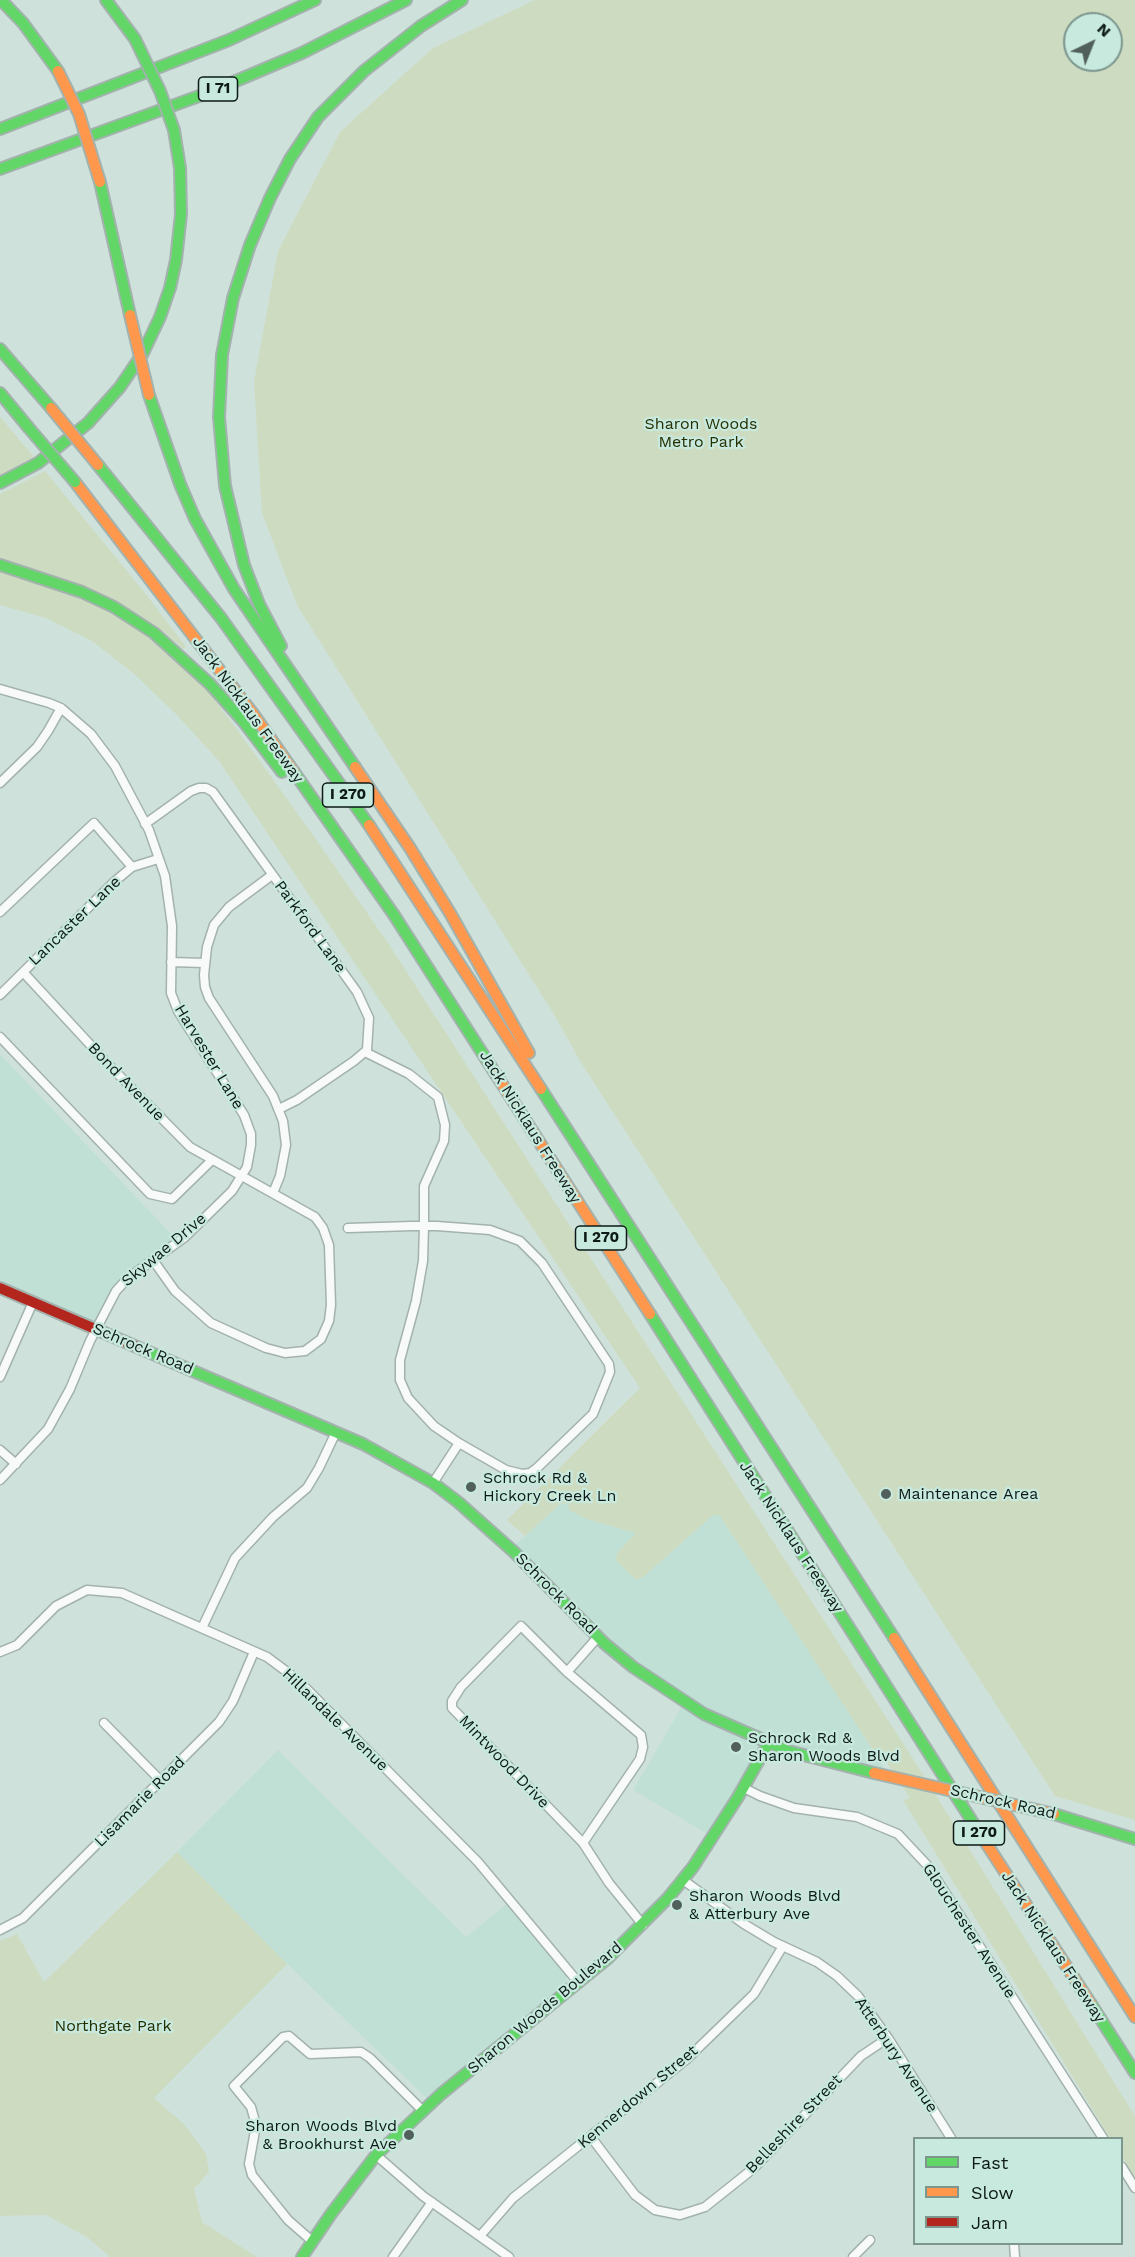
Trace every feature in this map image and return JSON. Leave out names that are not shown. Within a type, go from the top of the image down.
[{"type":"main road","points":[[1,0],[23,23],[58,71],[79,114],[100,182],[149,395],[180,484],[195,519],[234,589],[410,848],[525,1046],[574,1141]]},
{"type":"main road","points":[[0,483],[38,463],[76,434],[105,406],[142,353],[163,307],[176,260],[181,214],[180,168],[174,130],[160,91],[135,39],[106,0]]},
{"type":"main road","name":"I 71","points":[[0,129],[229,40],[315,0]]},
{"type":"main road","name":"I 71","points":[[0,170],[232,83],[302,53],[406,0]]},
{"type":"main road","points":[[317,712],[259,604],[244,565],[225,486],[220,407],[222,355],[233,298],[250,245],[270,198],[290,159],[318,117],[364,71],[421,26],[462,0]]},
{"type":"main road","name":"Jack Nicklaus Freeway","points":[[0,349],[98,465],[220,618],[364,819],[783,1464],[1135,2017]]},
{"type":"main road","name":"Jack Nicklaus Freeway","points":[[0,393],[75,482],[146,572],[254,715],[374,887],[477,1043],[903,1715],[1135,2073]]},
{"type":"main road","points":[[0,566],[82,592],[114,607],[172,647],[210,684],[243,721],[374,887]]},
{"type":"main road","name":"Schrock Road","points":[[0,1288],[363,1444],[433,1483],[515,1553],[598,1637],[633,1667],[710,1718],[768,1744],[822,1761],[1054,1814],[1135,1839]]},
{"type":"main road","name":"Sharon Woods Boulevard","points":[[302,2257],[376,2155],[423,2111],[609,1958],[684,1880],[744,1788],[768,1744]]},
{"type":"street","name":"Harvester Lane","points":[[0,689],[61,708],[92,734],[115,766],[145,824],[165,876],[172,926],[171,993],[178,1011],[248,1124],[250,1156],[242,1177]]},
{"type":"street","points":[[0,783],[37,747],[61,708]]},
{"type":"street","name":"Parkford Lane","points":[[145,824],[192,791],[206,788],[213,792],[357,992],[369,1018],[368,1046],[365,1052]]},
{"type":"street","points":[[0,912],[94,823],[132,867]]},
{"type":"street","name":"Lancaster Lane","points":[[0,995],[132,867],[158,859]]},
{"type":"street","points":[[272,875],[230,907],[213,925],[205,963],[205,987],[209,998],[273,1096],[279,1109],[286,1145],[280,1176],[273,1193]]},
{"type":"street","points":[[171,962],[205,963]]},
{"type":"street","name":"Bond Avenue","points":[[23,972],[190,1148],[242,1177]]},
{"type":"street","points":[[0,1037],[150,1194],[172,1199],[211,1161]]},
{"type":"street","points":[[279,1109],[297,1100],[365,1052],[409,1074],[438,1097],[446,1133],[424,1186],[424,1226],[423,1261],[416,1301],[399,1360],[400,1380],[408,1398],[434,1426],[459,1443],[506,1470],[522,1474],[530,1473],[593,1414],[610,1372],[609,1364],[542,1263],[519,1241],[490,1230],[424,1226],[348,1228]]},
{"type":"street","points":[[153,1260],[175,1292],[211,1323],[266,1348],[285,1353],[305,1351],[321,1339],[329,1321],[331,1305],[329,1245],[323,1228],[315,1217],[242,1177]]},
{"type":"street","name":"Skywae Drive","points":[[0,1480],[48,1429],[70,1389],[97,1329],[122,1284],[185,1237],[232,1191],[242,1177]]},
{"type":"street","points":[[0,1377],[33,1302]]},
{"type":"street","points":[[202,1628],[235,1558],[273,1517],[307,1488],[336,1432]]},
{"type":"street","points":[[433,1483],[459,1443]]},
{"type":"street","points":[[0,1450],[16,1464]]},
{"type":"street","name":"Hillandale Avenue","points":[[0,1652],[17,1645],[56,1606],[87,1590],[122,1593],[267,1657],[298,1680],[462,1845],[520,1909],[578,1982]]},
{"type":"street","name":"Mintwood Drive","points":[[567,1672],[521,1626],[461,1687],[452,1701],[452,1708],[583,1843]]},
{"type":"street","points":[[598,1637],[567,1672],[641,1735],[644,1747],[640,1759],[583,1843],[609,1882],[643,1925]]},
{"type":"street","name":"Lisamarie Road","points":[[0,1930],[22,1918],[219,1722],[233,1701],[255,1652]]},
{"type":"street","points":[[104,1723],[161,1781]]},
{"type":"street","name":"Glouchester Avenue","points":[[744,1788],[794,1808],[858,1817],[898,1834],[928,1866],[1102,2137]]},
{"type":"street","name":"Atterbury Avenue","points":[[684,1880],[744,1924],[817,1962],[837,1976],[858,1996],[888,2038],[950,2137]]},
{"type":"street","name":"Kennerdown Street","points":[[480,2236],[513,2198],[687,2059],[754,1994],[783,1946]]},
{"type":"street","points":[[312,2241],[288,2220],[249,2169],[256,2125],[251,2107],[234,2086],[283,2037],[289,2036],[310,2054],[361,2052],[370,2058],[423,2111]]},
{"type":"street","name":"Belleshire Street","points":[[591,2137],[635,2195],[656,2210],[680,2215],[705,2207],[754,2168],[861,2056],[888,2038]]},
{"type":"street","points":[[376,2155],[432,2202],[509,2257]]},
{"type":"street","points":[[1123,2169],[1135,2188]]},
{"type":"street","points":[[393,2257],[432,2202]]},
{"type":"street","points":[[853,2257],[870,2240]]},
{"type":"shaded area","points":[[0,1054],[179,1242],[125,1282],[98,1327],[0,1285]]},
{"type":"shaded area","points":[[561,1503],[568,1504],[587,1519],[637,1533],[617,1553],[616,1560],[636,1580],[644,1576],[713,1515],[720,1516],[854,1718],[889,1777],[765,1744],[716,1839],[633,1790],[684,1703],[637,1669],[510,1550]]},
{"type":"shaded area","points":[[278,1750],[466,1937],[509,1902],[566,1975],[568,1989],[431,2102],[287,1964],[177,1852]]},
{"type":"green space","name":"Sharon Woods Metro Park","points":[[535,0],[1135,0],[1135,1820],[1055,1796],[580,1061],[555,1016],[297,605],[262,513],[254,382],[278,251],[340,132],[433,48]]},
{"type":"green space","points":[[0,417],[34,457],[0,475]]},
{"type":"green space","points":[[45,471],[186,647],[183,649],[164,632],[117,602],[0,559],[0,494]]},
{"type":"green space","points":[[0,570],[79,595],[128,620],[202,684],[233,724],[388,943],[924,1776],[1135,2116],[1135,2179],[1123,2159],[1123,2137],[1109,2137],[903,1800],[910,1798],[884,1758],[877,1756],[720,1516],[713,1515],[644,1576],[636,1580],[616,1560],[617,1553],[636,1533],[587,1519],[569,1510],[568,1504],[561,1503],[525,1536],[507,1520],[640,1388],[219,761],[175,713],[132,672],[92,641],[46,618],[0,605]]},
{"type":"green space","name":"Northgate Park","points":[[177,1852],[287,1964],[154,2098],[184,2124],[206,2154],[209,2172],[194,2189],[202,2222],[257,2257],[110,2257],[87,2237],[46,2215],[0,2216],[0,1941],[17,1934],[44,1982]]},
{"type":"traffic: fast","points":[[1,0],[23,23],[58,71]]},
{"type":"traffic: fast","points":[[106,0],[135,39]]},
{"type":"traffic: fast","points":[[0,129],[229,40],[315,0]]},
{"type":"traffic: fast","points":[[0,169],[210,92],[302,53],[406,0]]},
{"type":"traffic: fast","points":[[281,646],[259,604],[244,565],[225,486],[219,417],[222,355],[233,298],[250,245],[270,198],[290,159],[318,117],[364,71],[421,26],[462,0]]},
{"type":"traffic: fast","points":[[135,39],[160,91],[174,130]]},
{"type":"traffic: fast","points":[[0,483],[38,463],[88,423],[120,387],[143,353],[160,317],[176,260],[181,214],[180,168],[174,130]]},
{"type":"traffic: fast","points":[[100,182],[130,315]]},
{"type":"traffic: fast","points":[[0,349],[51,408]]},
{"type":"traffic: fast","points":[[0,393],[28,427]]},
{"type":"traffic: fast","points":[[149,395],[180,484],[195,519],[234,589],[355,767]]},
{"type":"traffic: fast","points":[[28,427],[75,482]]},
{"type":"traffic: fast","points":[[98,465],[221,618],[369,825]]},
{"type":"traffic: fast","points":[[0,565],[82,592],[114,607],[154,633],[210,684],[243,721],[282,772]]},
{"type":"traffic: fast","points":[[294,772],[394,915],[495,1073]]},
{"type":"traffic: fast","points":[[541,1089],[894,1638]]},
{"type":"traffic: fast","points":[[650,1314],[984,1840]]},
{"type":"traffic: fast","points":[[137,1347],[363,1444],[433,1483],[514,1552],[604,1643],[633,1667],[704,1714],[788,1751],[874,1773]]},
{"type":"traffic: fast","points":[[302,2257],[376,2155],[441,2094],[608,1958],[668,1898],[693,1867],[738,1797],[768,1744]]},
{"type":"traffic: fast","points":[[1054,1814],[1135,1839]]},
{"type":"traffic: fast","points":[[1091,2004],[1135,2073]]},
{"type":"traffic: slow","points":[[58,71],[79,114],[100,182]]},
{"type":"traffic: slow","points":[[130,315],[149,395]]},
{"type":"traffic: slow","points":[[51,408],[98,465]]},
{"type":"traffic: slow","points":[[75,482],[254,715],[294,772]]},
{"type":"traffic: slow","points":[[355,767],[410,848],[450,913],[529,1053]]},
{"type":"traffic: slow","points":[[369,825],[541,1089]]},
{"type":"traffic: slow","points":[[495,1073],[650,1314]]},
{"type":"traffic: slow","points":[[894,1638],[1135,2017]]},
{"type":"traffic: slow","points":[[874,1773],[1054,1814]]},
{"type":"traffic: slow","points":[[984,1840],[1091,2004]]},
{"type":"traffic: jam","points":[[0,1288],[137,1347]]},
{"type":"place","name":"Schrock Rd & Hickory Creek Ln","points":[[471,1487]]},
{"type":"place","name":"Maintenance Area","points":[[886,1494]]},
{"type":"place","name":"Schrock Rd & Sharon Woods Blvd","points":[[736,1747]]},
{"type":"place","name":"Sharon Woods Blvd & Atterbury Ave","points":[[677,1905]]},
{"type":"place","name":"Sharon Woods Blvd & Brookhurst Ave","points":[[409,2135]]}]
